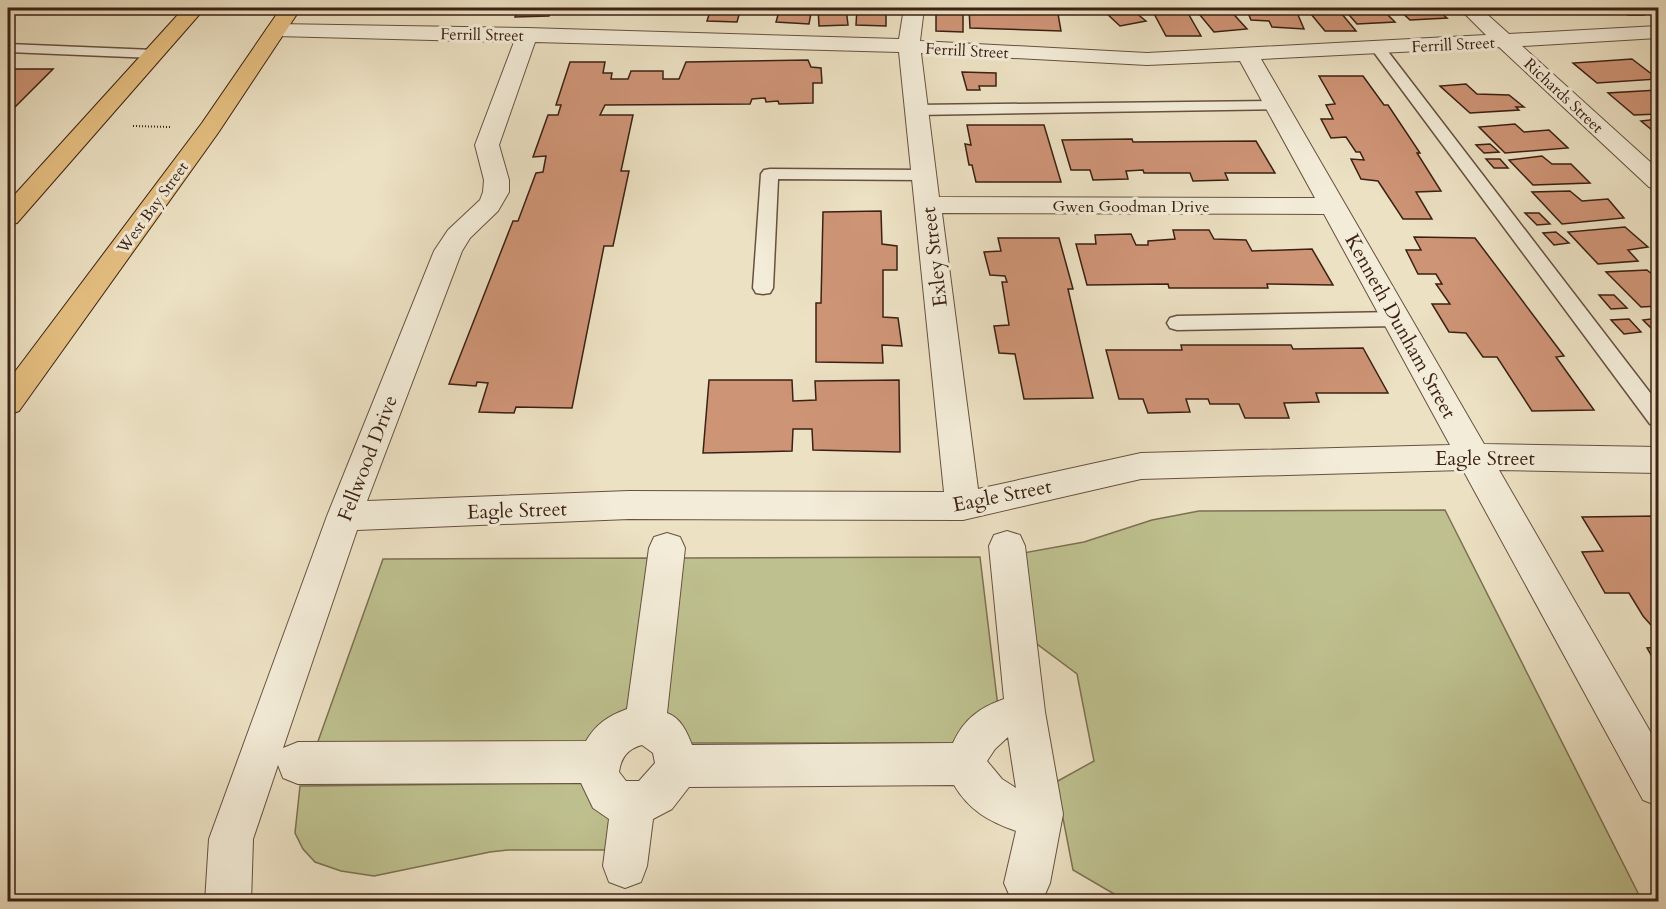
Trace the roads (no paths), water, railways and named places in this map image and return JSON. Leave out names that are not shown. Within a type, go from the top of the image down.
[{"type":"main road","points":[[8,216],[195,8]]},
{"type":"main road","name":"West Bay Street","points":[[8,403],[196,146],[283,19]]},
{"type":"street","name":"Exley Street","points":[[914,8],[909,47],[963,506]]},
{"type":"street","name":"Richards Street","points":[[1469,8],[1659,182]]},
{"type":"street","name":"Ferrill Street","points":[[283,19],[528,34],[909,47],[1147,59],[1659,32]]},
{"type":"street","name":"Fellwood Drive","points":[[228,902],[231,839],[344,516],[448,251],[460,233],[489,207],[497,191],[495,174],[487,157],[487,146],[528,34]]},
{"type":"street","name":"Kenneth Dunham Street","points":[[1248,55],[1659,785]]},
{"type":"street","name":"Gwen Goodman Drive","points":[[928,205],[1333,206]]},
{"type":"street","name":"Eagle Street","points":[[344,516],[629,505],[963,506],[1141,466],[1475,457],[1659,460]]},
{"type":"street","points":[[1007,546],[1025,711],[1041,814],[1027,884]]},
{"type":"street","points":[[645,725],[667,548]]},
{"type":"street","points":[[965,764],[973,743],[984,729],[1003,717],[1025,711]]},
{"type":"street","points":[[645,725],[661,729],[671,740],[676,752],[677,766],[670,782],[648,801],[633,804],[619,802],[606,793],[599,778],[598,762],[605,745],[617,733],[631,726],[645,725]]},
{"type":"street","points":[[298,763],[598,762]]},
{"type":"street","points":[[677,766],[965,764]]},
{"type":"street","points":[[965,764],[979,788],[997,802],[1017,812],[1041,814]]},
{"type":"street","points":[[625,866],[633,804]]},
{"type":"lane","points":[[8,48],[154,54]]},
{"type":"lane","points":[[1378,48],[1659,418]]},
{"type":"lane","points":[[916,110],[1277,106]]},
{"type":"lane","points":[[763,288],[770,174],[924,175]]},
{"type":"lane","points":[[1177,323],[1397,320]]}]
